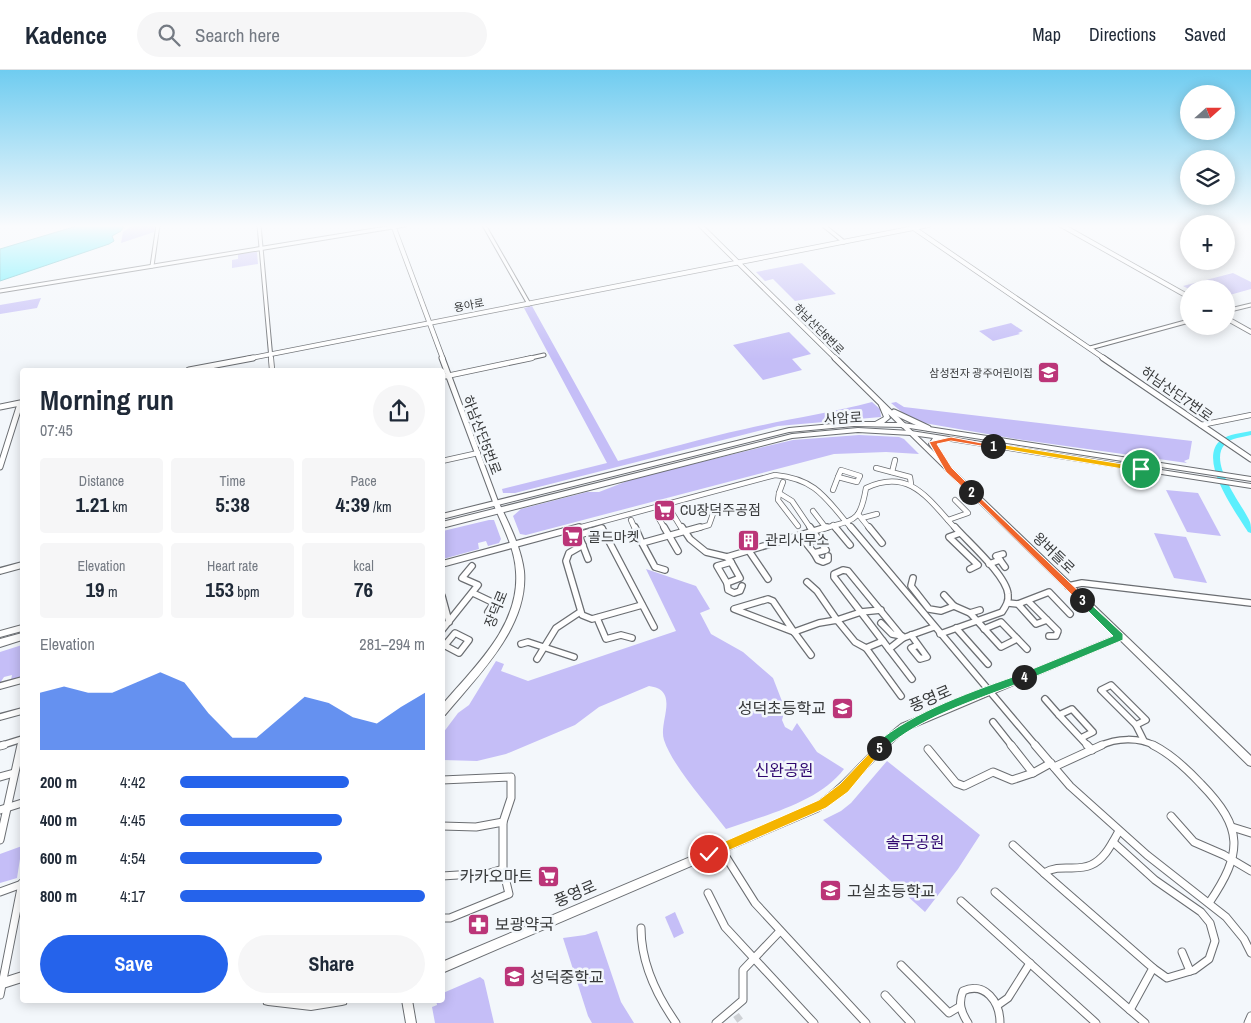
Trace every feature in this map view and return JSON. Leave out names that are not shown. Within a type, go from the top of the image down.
[{"type":"main road","points":[[876,424],[887,418],[882,405]]},
{"type":"main road","name":"사암로","points":[[445,523],[497,506],[789,430],[876,424],[903,425],[938,430],[1251,486]]},
{"type":"main road","name":"왕버들로","points":[[903,425],[1251,762]]},
{"type":"main road","name":"사암로","points":[[445,516],[497,506],[792,436],[858,430],[911,433],[1192,474],[1251,480]]},
{"type":"main road","points":[[949,470],[932,443],[936,440],[951,439]]},
{"type":"main road","name":"장덕로","points":[[445,708],[496,645],[512,617],[518,600],[521,580],[519,564],[497,506]]},
{"type":"main road","points":[[0,634],[20,629]]},
{"type":"main road","name":"풍영로","points":[[445,967],[822,804],[844,788],[882,743],[920,719],[1120,637]]},
{"type":"main road","points":[[0,643],[20,638]]},
{"type":"main road","points":[[1,988],[20,978]]},
{"type":"main road","points":[[294,1003],[311,1005],[323,1003]]},
{"type":"main road","points":[[408,1003],[411,1023]]},
{"type":"street","points":[[0,290],[130,269]]},
{"type":"street","points":[[263,269],[272,368]]},
{"type":"street","name":"하남산단5번로","points":[[409,269],[429,323],[443,368]]},
{"type":"street","points":[[509,269],[529,304]]},
{"type":"street","name":"용아로","points":[[199,368],[701,269]]},
{"type":"street","name":"하남산단6번로","points":[[746,269],[903,425]]},
{"type":"street","name":"하남산단7번로","points":[[974,269],[1251,459]]},
{"type":"street","points":[[1140,269],[1180,292]]},
{"type":"street","points":[[1235,309],[1251,305]]},
{"type":"street","points":[[1090,348],[1180,323]]},
{"type":"street","points":[[1235,323],[1251,332]]},
{"type":"street","points":[[445,376],[544,355]]},
{"type":"street","name":"하남산단5번로","points":[[445,376],[478,453],[497,506]]},
{"type":"street","points":[[0,408],[20,403]]},
{"type":"street","points":[[882,405],[918,425],[938,430]]},
{"type":"street","points":[[0,467],[20,406]]},
{"type":"street","points":[[1201,425],[1251,415]]},
{"type":"street","points":[[445,460],[478,453]]},
{"type":"street","points":[[892,472],[895,460]]},
{"type":"street","points":[[876,468],[910,477],[911,484]]},
{"type":"street","points":[[834,490],[841,470],[860,476],[857,482],[866,488]]},
{"type":"street","points":[[445,563],[666,503],[775,476],[788,475],[801,478],[814,485],[1076,792],[1120,831],[1226,917],[1244,939],[1251,953]]},
{"type":"street","points":[[866,488],[876,483],[892,480],[911,484],[922,492],[1006,584],[1009,592],[1008,603],[1002,612],[940,634]]},
{"type":"street","points":[[783,482],[778,500],[798,526]]},
{"type":"street","points":[[860,516],[866,488]]},
{"type":"street","points":[[779,493],[790,498],[826,550],[814,554]]},
{"type":"street","points":[[948,520],[968,513],[955,500]]},
{"type":"street","points":[[666,503],[684,532],[699,550],[712,556],[729,560],[740,578],[726,582]]},
{"type":"street","points":[[642,543],[709,525],[714,512],[703,508]]},
{"type":"street","points":[[813,512],[826,528]]},
{"type":"street","points":[[742,586],[740,591],[728,590],[726,582],[717,566],[749,551],[860,516],[877,514]]},
{"type":"street","points":[[860,516],[882,543]]},
{"type":"street","points":[[658,517],[678,551]]},
{"type":"street","points":[[631,520],[655,567],[665,570]]},
{"type":"street","points":[[833,525],[850,545]]},
{"type":"street","points":[[576,528],[588,559]]},
{"type":"street","points":[[578,535],[602,528],[654,628]]},
{"type":"street","points":[[960,533],[949,537],[978,565],[970,569]]},
{"type":"street","points":[[818,539],[806,543],[818,560],[823,562],[828,560],[828,556]]},
{"type":"street","points":[[583,546],[569,553],[566,561],[582,615],[592,619],[642,605]]},
{"type":"street","points":[[749,551],[768,579]]},
{"type":"street","points":[[1002,554],[996,556],[1005,567]]},
{"type":"street","points":[[989,564],[1000,560]]},
{"type":"street","points":[[0,571],[20,566]]},
{"type":"street","points":[[445,627],[478,585],[462,578],[472,566]]},
{"type":"street","points":[[902,637],[848,571],[836,573],[834,577],[912,679]]},
{"type":"street","points":[[913,578],[911,586],[929,609],[941,611],[954,606]]},
{"type":"street","points":[[807,582],[817,591],[855,642],[866,648],[901,696]]},
{"type":"street","points":[[1068,586],[1082,583],[1251,603]]},
{"type":"street","points":[[1008,603],[1018,604],[1048,592],[1070,614]]},
{"type":"street","points":[[473,593],[494,603],[488,612]]},
{"type":"street","points":[[944,595],[954,606],[970,613],[1001,647],[1018,639]]},
{"type":"street","points":[[810,655],[794,632],[771,600],[734,609],[794,632],[819,622],[837,620],[860,612],[881,610]]},
{"type":"street","points":[[1028,601],[1058,631],[1056,636],[1049,636]]},
{"type":"street","points":[[1018,604],[1036,624],[1047,620]]},
{"type":"street","points":[[445,607],[449,622]]},
{"type":"street","points":[[970,613],[980,610]]},
{"type":"street","points":[[537,659],[543,646],[556,628],[580,612]]},
{"type":"street","points":[[597,618],[606,639],[621,635],[632,638]]},
{"type":"street","points":[[984,629],[1001,622],[1027,649]]},
{"type":"street","points":[[881,623],[892,634],[902,637]]},
{"type":"street","points":[[888,649],[902,637],[934,627]]},
{"type":"street","points":[[956,628],[988,664]]},
{"type":"street","points":[[910,635],[918,645]]},
{"type":"street","points":[[866,648],[883,641]]},
{"type":"street","points":[[521,644],[528,642],[574,657]]},
{"type":"street","points":[[0,686],[20,681]]},
{"type":"street","points":[[1136,725],[1146,720],[1111,685],[1101,690],[1136,725],[1144,741]]},
{"type":"street","points":[[1045,699],[1092,750]]},
{"type":"street","points":[[1059,715],[1072,709],[1093,732],[1081,738]]},
{"type":"street","points":[[0,718],[20,712]]},
{"type":"street","points":[[993,722],[1033,773]]},
{"type":"street","points":[[928,749],[956,784],[964,786],[993,772],[1007,781],[1017,780],[1117,740],[1144,741],[1160,747],[1175,758],[1222,807],[1232,827],[1231,871],[1209,903]]},
{"type":"street","points":[[0,746],[20,741]]},
{"type":"street","points":[[0,840],[4,809],[20,748]]},
{"type":"street","points":[[0,777],[14,773]]},
{"type":"street","points":[[445,780],[511,777],[511,798],[503,822],[503,869],[509,889],[508,895],[450,918],[445,918]]},
{"type":"street","points":[[4,809],[20,804]]},
{"type":"street","points":[[1171,816],[1194,842],[1251,871]]},
{"type":"street","points":[[445,826],[476,826],[503,822]]},
{"type":"street","points":[[1232,827],[1251,833]]},
{"type":"street","points":[[1044,873],[1049,869],[1066,864],[1089,866],[1103,856],[1120,831]]},
{"type":"street","points":[[1013,845],[1153,968],[1167,978],[1190,971],[1209,959],[1215,941],[1210,922],[1201,912],[1155,880],[1113,842]]},
{"type":"street","points":[[721,849],[750,896],[866,1023]]},
{"type":"street","points":[[445,876],[490,873],[503,869]]},
{"type":"street","points":[[0,892],[20,885]]},
{"type":"street","points":[[995,892],[1145,1023]]},
{"type":"street","points":[[708,893],[725,927],[814,1023]]},
{"type":"street","points":[[1,988],[20,894]]},
{"type":"street","points":[[961,901],[1096,1023]]},
{"type":"street","points":[[641,928],[640,943],[660,996],[676,1023]]},
{"type":"street","points":[[716,1023],[734,1013],[743,1000],[743,970],[780,931]]},
{"type":"street","points":[[1182,952],[1190,971]]},
{"type":"street","points":[[998,1005],[1008,998],[1030,963]]},
{"type":"street","points":[[901,965],[950,1013],[959,1007]]},
{"type":"street","points":[[1130,1010],[1153,968]]},
{"type":"street","points":[[968,1023],[959,1007],[963,990],[973,986],[987,993],[998,1005],[1000,1023]]},
{"type":"street","points":[[885,995],[910,1023]]},
{"type":"street","points":[[1248,1023],[1251,1016]]},
{"type":"green space","points":[[769,269],[809,269],[836,294],[795,301],[773,279],[765,281],[756,272]]},
{"type":"green space","points":[[1233,273],[1251,282],[1251,289],[1235,293],[1235,280],[1206,280]]},
{"type":"green space","points":[[41,298],[37,308],[0,314],[0,305]]},
{"type":"green space","points":[[532,306],[618,461],[729,433],[872,402],[880,409],[881,417],[778,426],[515,493],[503,493],[502,489],[607,463],[524,308]]},
{"type":"green space","points":[[1011,323],[1023,331],[1018,333],[1020,334],[993,341],[979,331]]},
{"type":"green space","points":[[789,332],[811,354],[792,359],[802,370],[763,380],[733,345]]},
{"type":"green space","points":[[896,402],[904,407],[1192,441],[1189,459],[1184,461],[1187,463],[1016,439],[924,423],[903,413],[891,403]]},
{"type":"green space","points":[[859,435],[899,437],[904,439],[919,454],[886,452],[834,454],[526,535],[520,534],[513,516],[521,509],[587,492],[599,492],[635,478],[763,447],[793,440]]},
{"type":"green space","points":[[1166,490],[1198,493],[1221,536],[1187,532]]},
{"type":"green space","points":[[494,520],[501,539],[499,543],[488,546],[486,541],[478,543],[479,549],[445,558],[445,531]]},
{"type":"green space","points":[[1154,533],[1186,537],[1207,583],[1174,578]]},
{"type":"green space","name":"신완공원","points":[[646,569],[696,586],[710,609],[700,613],[711,634],[743,652],[773,678],[785,709],[782,720],[785,727],[792,731],[797,723],[817,752],[844,769],[833,781],[806,799],[774,813],[726,829],[683,774],[669,751],[663,733],[666,700],[664,694],[659,689],[649,686],[599,707],[575,725],[506,754],[477,761],[445,760],[445,730],[458,713],[469,705],[496,661],[504,664],[501,671],[528,681],[676,631]]},
{"type":"green space","points":[[20,646],[20,678],[11,680],[12,675],[4,677],[0,683],[0,652]]},
{"type":"green space","name":"솔무공원","points":[[887,761],[980,835],[958,869],[925,912],[823,820],[841,811],[851,803]]},
{"type":"green space","points":[[20,847],[17,878],[0,883],[0,854]]},
{"type":"green space","points":[[675,912],[684,933],[674,938],[665,917]]},
{"type":"green space","points":[[597,931],[621,1002],[634,1023],[592,1023],[588,1016],[563,938]]},
{"type":"green space","points":[[480,977],[484,980],[494,1023],[435,1023],[432,1007],[437,1005],[437,1003],[445,1003],[445,992]]},
{"type":"water","points":[[0,269],[34,269],[0,281]]},
{"type":"waterway","points":[[1251,433],[1227,440],[1221,444],[1217,453],[1217,464],[1226,488],[1251,530]]},
{"type":"tunnel","points":[[736,1015],[742,1023]]},
{"type":"place","name":"삼성전자 광주어린이집","points":[[1049,373]]},
{"type":"place","name":"CU장덕주공점","points":[[664,510]]},
{"type":"place","name":"골드마켓","points":[[572,537]]},
{"type":"place","name":"관리사무소","points":[[749,540]]},
{"type":"place","name":"성덕초등학교","points":[[842,708]]},
{"type":"place","name":"카카오마트","points":[[549,876]]},
{"type":"place","name":"고실초등학교","points":[[831,891]]},
{"type":"place","name":"보광약국","points":[[479,924]]},
{"type":"place","name":"성덕중학교","points":[[514,977]]},
{"type":"route","points":[[709,854],[807,812],[832,798],[844,788],[882,743],[904,727],[1120,637],[949,470],[932,442],[951,439],[1141,469]]}]
